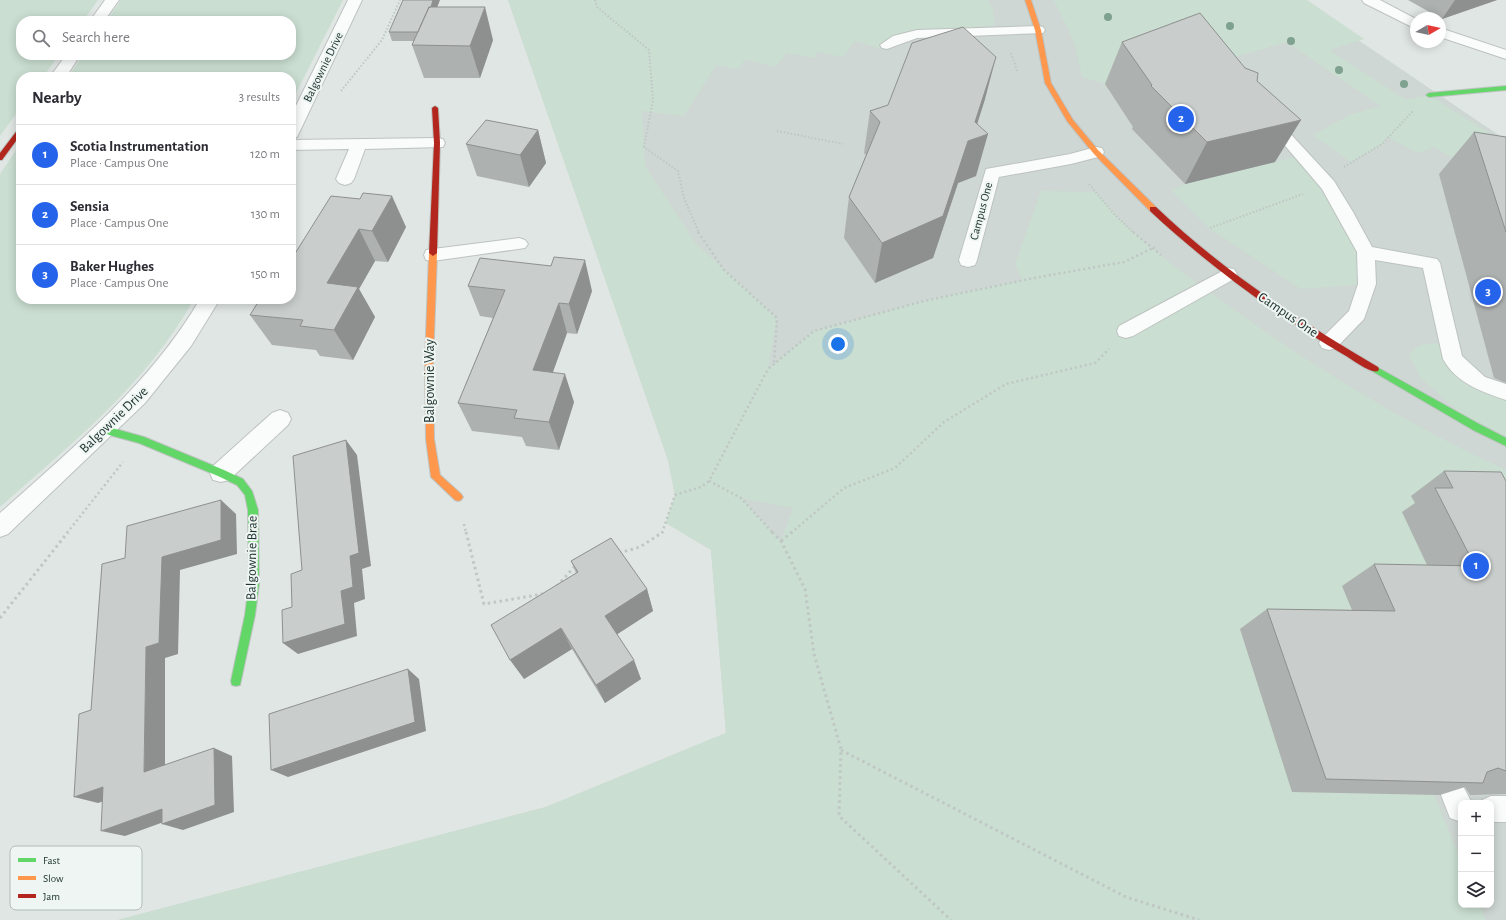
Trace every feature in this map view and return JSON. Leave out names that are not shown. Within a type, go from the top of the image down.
[{"type":"street","points":[[101,16],[112,0]]},
{"type":"street","name":"Balgownie Drive","points":[[296,123],[355,0]]},
{"type":"street","name":"Campus One","points":[[1028,0],[1038,30],[1048,83],[1070,121],[1096,152],[1180,236],[1228,274],[1329,343],[1476,427],[1506,442]]},
{"type":"street","points":[[1369,0],[1410,22]]},
{"type":"street","points":[[1446,34],[1506,55]]},
{"type":"street","points":[[61,72],[70,60]]},
{"type":"street","points":[[1429,95],[1506,88]]},
{"type":"street","name":"Balgownie Way","points":[[436,108],[437,143],[429,363],[430,438],[436,477],[458,497]]},
{"type":"street","points":[[0,158],[16,136]]},
{"type":"street","points":[[296,145],[437,143]]},
{"type":"street","points":[[345,179],[359,144]]},
{"type":"street","name":"Campus One","points":[[968,260],[992,173],[1071,159],[1096,152]]},
{"type":"street","points":[[433,255],[519,244]]},
{"type":"street","name":"Balgownie Drive","points":[[0,527],[105,430],[163,371],[207,304]]},
{"type":"street","points":[[221,473],[280,419]]},
{"type":"street","name":"Balgownie Brae","points":[[105,430],[141,440],[221,473],[240,482],[249,494],[253,510],[254,584],[250,616],[236,681]]},
{"type":"lane","points":[[887,45],[898,39],[917,34],[1038,30]]},
{"type":"lane","points":[[1256,112],[1281,132],[1326,182],[1346,212],[1366,252],[1367,284],[1357,314],[1329,343]]},
{"type":"lane","points":[[1366,252],[1431,263],[1453,359],[1478,382],[1506,392]]},
{"type":"lane","points":[[1126,331],[1228,274]]},
{"type":"lane","points":[[1494,809],[1506,809]]},
{"type":"path","points":[[339,94],[382,40],[400,0]]},
{"type":"path","points":[[595,0],[597,7],[649,50],[653,100],[644,147],[678,171],[680,185],[694,227],[724,270],[777,318],[774,364]]},
{"type":"path","points":[[618,553],[640,547],[663,532],[675,495],[701,487],[710,481],[768,369],[814,331],[924,301],[1034,278],[1124,262],[1180,236],[1209,228],[1326,182],[1382,144],[1429,95]]},
{"type":"path","points":[[777,130],[843,144]]},
{"type":"path","points":[[781,541],[844,488],[895,468],[944,422],[1006,384],[1096,363],[1126,331]]},
{"type":"path","points":[[0,618],[141,440]]},
{"type":"path","points":[[710,481],[741,498],[781,541],[805,589],[814,654],[841,749],[839,816],[951,920]]},
{"type":"path","points":[[458,497],[484,604],[551,593]]},
{"type":"path","points":[[556,587],[575,565],[582,563]]},
{"type":"path","points":[[841,749],[1126,897],[1199,920]]},
{"type":"shaded area","points":[[508,0],[1299,0],[1506,140],[1506,920],[118,920],[546,807],[726,733],[711,550],[666,523],[675,495],[668,460]]},
{"type":"green space","points":[[0,0],[98,0],[87,16],[16,16],[16,60],[55,60],[47,72],[16,72],[16,114],[0,136]]},
{"type":"green space","points":[[121,0],[343,0],[296,93],[296,72],[71,72],[80,60],[296,60],[296,16],[110,16]]},
{"type":"green space","points":[[508,0],[987,0],[993,10],[995,25],[917,34],[898,39],[885,50],[855,41],[843,57],[818,52],[814,58],[787,53],[775,67],[745,59],[739,69],[716,65],[684,116],[642,111],[645,166],[696,244],[777,318],[768,369],[814,331],[924,301],[1022,280],[1015,264],[1041,191],[1096,192],[1121,221],[1150,247],[1281,343],[1391,411],[1429,432],[1506,470],[1506,512],[1411,496],[1463,588],[1342,586],[1361,631],[1292,792],[1434,795],[1458,853],[1458,908],[1481,908],[1486,920],[118,920],[546,807],[726,733],[711,550],[666,523],[675,495],[668,460]],"holes":[[[741,498],[793,508],[781,541]]]},
{"type":"green space","points":[[1054,0],[1307,0],[1364,39],[1329,50],[1406,100],[1429,95],[1506,144],[1506,188],[1434,147],[1418,153],[1388,137],[1382,144],[1351,162],[1313,135],[1352,114],[1381,106],[1287,42],[1192,69],[1105,84],[1082,77],[1075,44]]},
{"type":"green space","points":[[16,150],[16,304],[191,304],[175,330],[131,386],[80,436],[0,507],[0,174]]},
{"type":"green space","points":[[1302,155],[1345,212],[1367,284],[1301,289],[1209,228],[1172,191],[1185,184]]},
{"type":"green space","points":[[1436,343],[1456,350],[1492,382],[1506,387],[1506,442],[1476,427],[1420,377],[1409,354],[1420,345]]},
{"type":"building","points":[[403,0],[433,0],[418,32],[389,32]]},
{"type":"building","points":[[429,7],[485,7],[470,46],[412,45]]},
{"type":"building","points":[[1200,13],[1245,68],[1258,73],[1257,81],[1301,120],[1207,142],[1151,86],[1152,85],[1122,42]]},
{"type":"building","points":[[963,27],[996,57],[975,122],[988,134],[968,141],[943,216],[882,243],[849,197],[880,122],[870,111],[888,105],[912,43]]},
{"type":"building","points":[[486,120],[538,130],[520,155],[466,144]]},
{"type":"building","points":[[1474,132],[1506,137],[1506,232]]},
{"type":"building","points":[[363,193],[392,196],[372,231],[359,229],[327,283],[358,287],[334,330],[300,326],[303,320],[250,315],[257,304],[296,304],[296,252],[331,196],[360,199]]},
{"type":"building","points":[[554,257],[585,260],[569,304],[559,303],[533,370],[565,374],[549,422],[514,418],[517,410],[458,403],[505,290],[468,286],[480,258],[551,266]]},
{"type":"building","points":[[346,440],[359,553],[350,556],[353,587],[341,591],[345,624],[283,643],[282,610],[292,607],[291,574],[302,570],[293,456]]},
{"type":"building","points":[[1444,471],[1501,472],[1506,481],[1506,771],[1498,768],[1487,772],[1483,783],[1326,779],[1267,609],[1395,611],[1374,564],[1475,566],[1435,488],[1453,488]]},
{"type":"building","points":[[221,500],[221,540],[162,557],[159,643],[146,647],[144,772],[214,748],[215,805],[162,824],[162,809],[101,831],[103,787],[74,797],[79,714],[91,710],[102,564],[125,558],[127,526]]},
{"type":"building","points":[[611,538],[647,589],[605,616],[634,660],[596,685],[561,628],[510,660],[491,625],[578,572],[571,561]]},
{"type":"building","points":[[408,669],[415,722],[271,770],[269,714]]},
{"type":"traffic: fast","points":[[1429,95],[1506,88]]},
{"type":"traffic: fast","points":[[1375,369],[1476,427],[1506,442]]},
{"type":"traffic: fast","points":[[105,430],[141,440],[221,473],[240,482],[249,494],[253,510],[254,584],[250,615],[236,681]]},
{"type":"traffic: slow","points":[[1028,0],[1038,30],[1048,83],[1070,121],[1096,152],[1153,209]]},
{"type":"traffic: slow","points":[[433,253],[429,363],[430,439],[436,477],[458,497]]},
{"type":"traffic: jam","points":[[433,253],[437,143],[435,108]]},
{"type":"traffic: jam","points":[[0,158],[16,136]]},
{"type":"traffic: jam","points":[[1153,209],[1204,255],[1231,276],[1316,334],[1375,369]]},
{"type":"place","name":"Sensia","points":[[1181,119]]},
{"type":"place","name":"Baker Hughes","points":[[1488,292]]},
{"type":"place","name":"Scotia Instrumentation","points":[[1476,566]]}]
